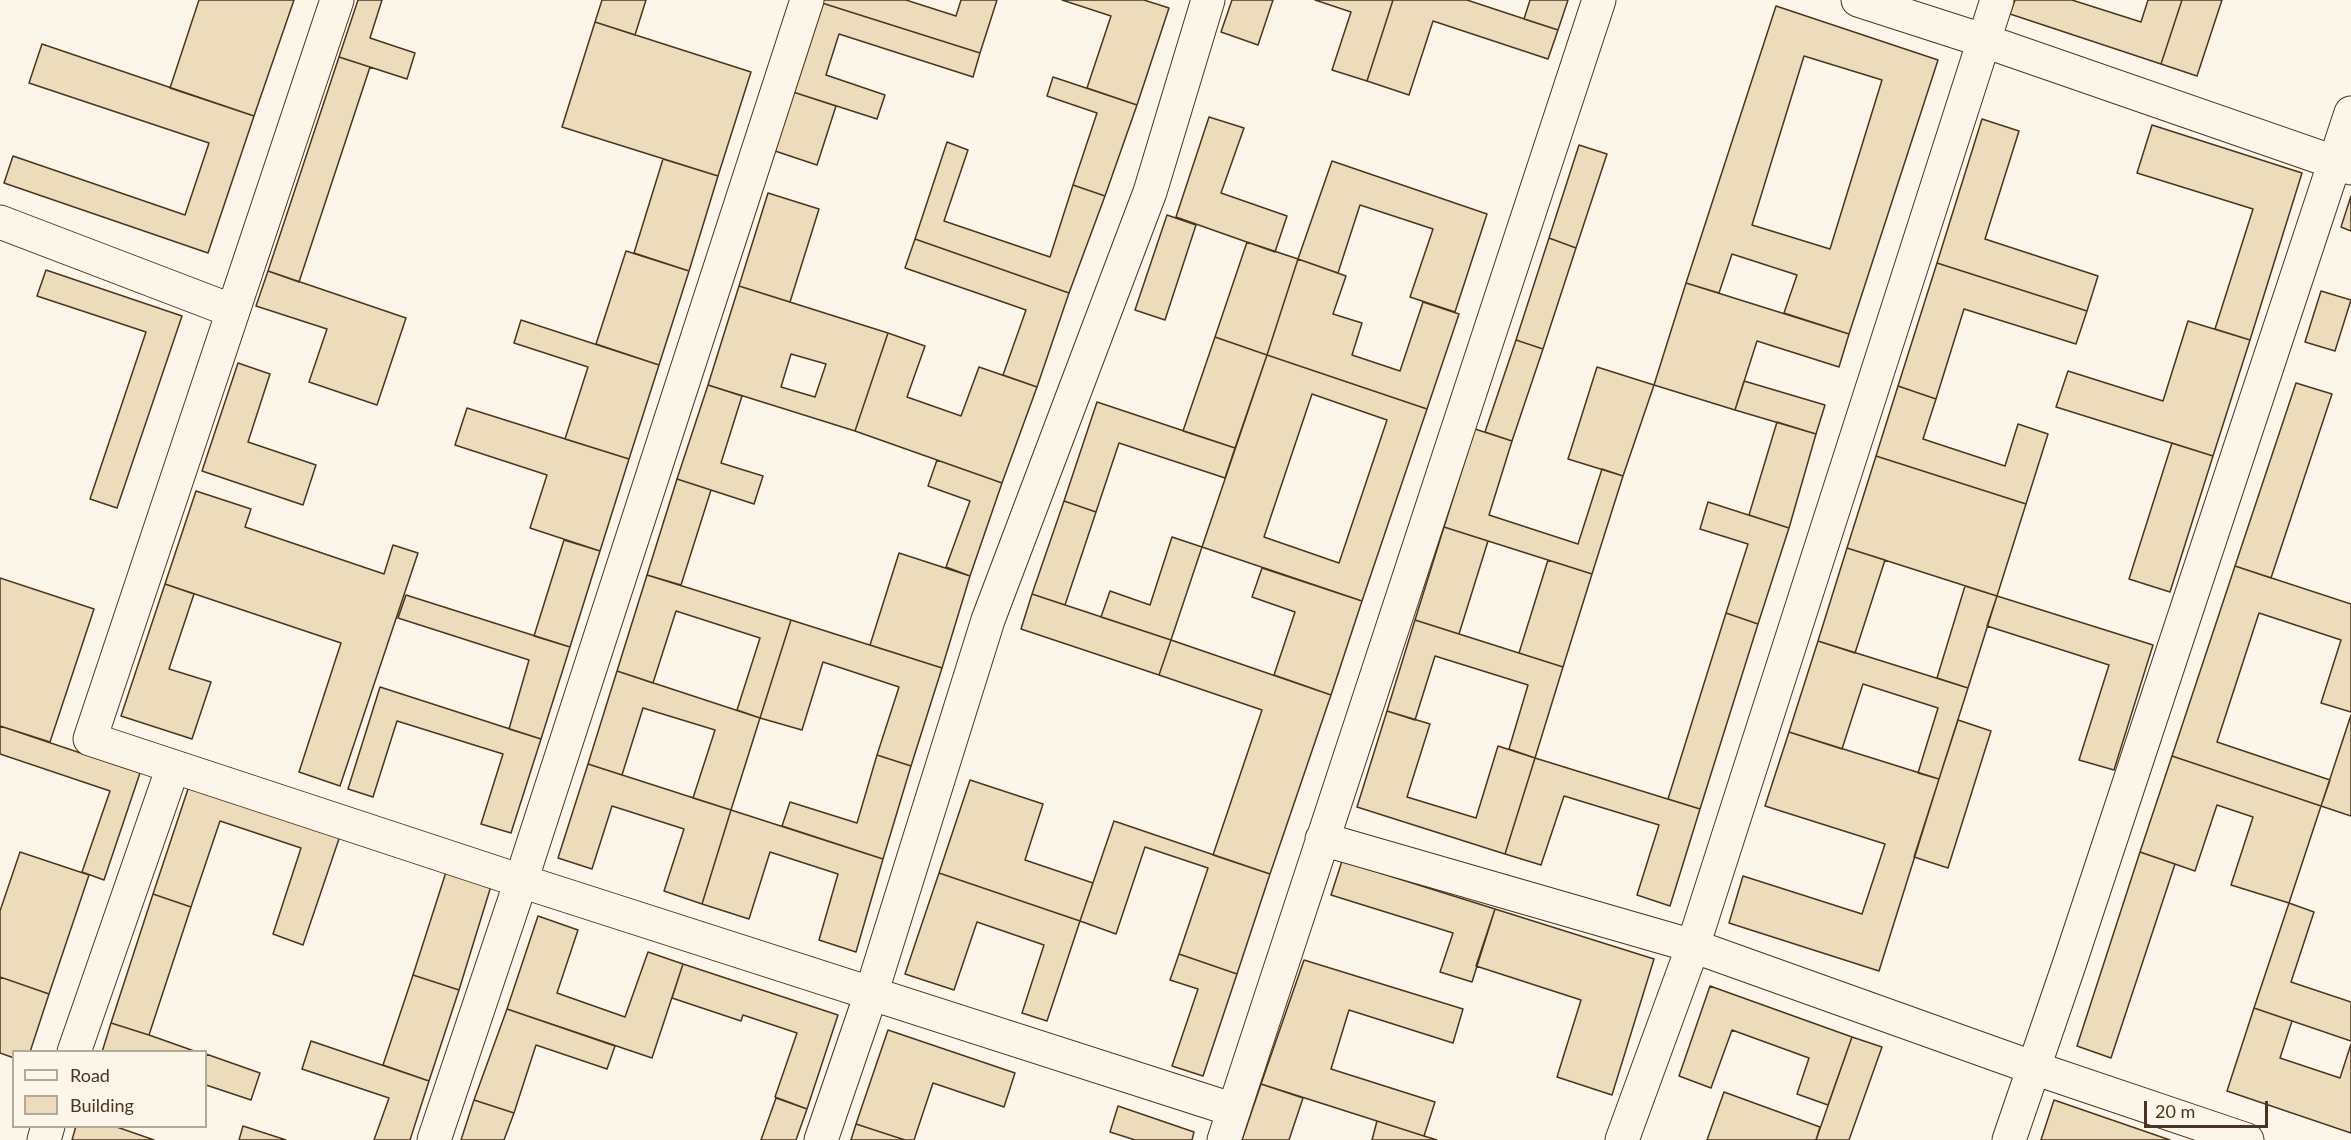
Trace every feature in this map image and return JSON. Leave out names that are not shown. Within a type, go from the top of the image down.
[{"type":"street","points":[[337,0],[90,739],[871,994],[1229,1125],[1599,0]]},
{"type":"street","points":[[434,1140],[521,881],[807,0]]},
{"type":"street","points":[[821,1140],[871,994],[988,620],[1150,192],[1208,0]]},
{"type":"street","points":[[1858,0],[1982,40],[2342,165]]},
{"type":"street","points":[[1622,1140],[1693,946],[1982,40],[1997,0]]},
{"type":"street","points":[[2009,1140],[2342,165],[2351,113]]},
{"type":"street","points":[[0,222],[233,310]]},
{"type":"street","points":[[75,1050],[173,767]]},
{"type":"street","points":[[1322,839],[1693,946],[2034,1068],[2247,1140]]},
{"type":"building","points":[[199,0],[294,0],[254,116],[170,88]]},
{"type":"building","points":[[358,0],[382,0],[370,38],[415,53],[407,79],[339,57]]},
{"type":"building","points":[[602,0],[646,0],[635,35],[595,22]]},
{"type":"building","points":[[823,0],[906,0],[956,16],[961,0],[997,0],[980,53],[822,3]]},
{"type":"building","points":[[1062,0],[1144,0],[1169,8],[1137,105],[1087,88],[1111,16]]},
{"type":"building","points":[[1232,0],[1273,0],[1258,45],[1221,32]]},
{"type":"building","points":[[1315,0],[1393,0],[1367,81],[1332,70],[1351,12]]},
{"type":"building","points":[[1393,0],[1467,0],[1558,30],[1548,59],[1433,21],[1409,95],[1367,81]]},
{"type":"building","points":[[1530,0],[1568,0],[1558,30],[1524,19]]},
{"type":"building","points":[[2015,0],[2072,0],[2141,22],[2148,0],[2182,0],[2161,64],[2010,14]]},
{"type":"building","points":[[2182,0],[2222,0],[2197,76],[2161,64]]},
{"type":"building","points":[[822,3],[980,53],[973,77],[839,34],[826,75],[885,95],[877,119],[793,92]]},
{"type":"building","points":[[1776,6],[1938,60],[1849,334],[1784,313],[1797,275],[1732,254],[1719,293],[1686,283]],"holes":[[[1804,56],[1882,80],[1830,249],[1752,225]]]},
{"type":"building","points":[[595,22],[751,72],[718,176],[562,127]]},
{"type":"building","points":[[42,44],[254,116],[208,253],[4,183],[13,156],[185,215],[209,143],[29,83]]},
{"type":"building","points":[[339,57],[370,67],[299,282],[268,271]]},
{"type":"building","points":[[1053,77],[1137,105],[1105,196],[1073,185],[1097,113],[1047,96]]},
{"type":"building","points":[[793,92],[836,106],[817,165],[775,151]]},
{"type":"building","points":[[1209,117],[1244,128],[1221,193],[1287,216],[1275,252],[1176,217]]},
{"type":"building","points":[[1982,119],[2019,131],[1985,239],[2098,276],[2087,311],[1937,263]]},
{"type":"building","points":[[2152,125],[2302,173],[2250,340],[2215,329],[2253,209],[2137,173]]},
{"type":"building","points":[[947,142],[968,150],[944,221],[1050,257],[1073,185],[1105,196],[1069,293],[915,239]]},
{"type":"building","points":[[1579,145],[1607,154],[1576,248],[1549,238]]},
{"type":"building","points":[[663,159],[718,176],[689,271],[634,253]]},
{"type":"building","points":[[1332,161],[1487,214],[1455,312],[1410,297],[1433,229],[1360,205],[1338,273],[1298,259]]},
{"type":"building","points":[[768,193],[819,209],[790,302],[739,286]]},
{"type":"building","points":[[2351,196],[2351,231],[2341,227]]},
{"type":"building","points":[[1167,215],[1196,225],[1165,320],[1135,310]]},
{"type":"building","points":[[1549,238],[1576,248],[1543,349],[1516,340]]},
{"type":"building","points":[[915,239],[1069,293],[1037,387],[1003,375],[1026,310],[905,268]]},
{"type":"building","points":[[1247,242],[1298,259],[1267,355],[1215,337]]},
{"type":"building","points":[[626,251],[689,271],[659,365],[596,344]]},
{"type":"building","points":[[1298,259],[1346,276],[1333,314],[1362,323],[1352,355],[1400,371],[1423,302],[1459,314],[1427,409],[1267,355]]},
{"type":"building","points":[[1937,263],[2087,311],[2076,344],[1964,309],[1936,399],[1898,386]]},
{"type":"building","points":[[46,270],[182,316],[117,508],[90,499],[146,332],[37,296]]},
{"type":"building","points":[[268,271],[406,318],[377,405],[309,382],[327,329],[256,306]]},
{"type":"building","points":[[1686,283],[1849,334],[1839,367],[1757,341],[1735,410],[1654,385]]},
{"type":"building","points":[[739,286],[888,333],[855,431],[708,385]],"holes":[[[791,354],[826,364],[815,397],[781,387]]]},
{"type":"building","points":[[2321,291],[2351,300],[2335,351],[2305,342]]},
{"type":"building","points":[[521,320],[659,365],[629,459],[565,439],[588,367],[514,343]]},
{"type":"building","points":[[2188,321],[2250,340],[2213,456],[2056,407],[2068,371],[2163,401]]},
{"type":"building","points":[[888,333],[925,346],[907,397],[961,416],[979,367],[1037,387],[1002,483],[855,431]]},
{"type":"building","points":[[1215,337],[1267,355],[1235,448],[1183,431]]},
{"type":"building","points":[[1516,340],[1543,349],[1512,441],[1485,432]]},
{"type":"building","points":[[1267,355],[1427,409],[1362,601],[1202,547]],"holes":[[[1312,394],[1387,420],[1339,563],[1264,537]]]},
{"type":"building","points":[[238,363],[270,374],[248,442],[316,465],[303,505],[202,471]]},
{"type":"building","points":[[1597,367],[1654,385],[1623,476],[1568,459]]},
{"type":"building","points":[[1744,381],[1825,405],[1816,434],[1735,410]]},
{"type":"building","points":[[2296,383],[2332,394],[2271,578],[2235,566]]},
{"type":"building","points":[[708,385],[742,396],[721,463],[763,476],[754,504],[677,479]]},
{"type":"building","points":[[1898,386],[1936,399],[1923,439],[2005,466],[2018,424],[2048,434],[2026,504],[1876,456]]},
{"type":"building","points":[[1097,402],[1235,448],[1225,478],[1119,443],[1096,512],[1064,501]]},
{"type":"building","points":[[467,408],[629,459],[600,551],[530,528],[547,475],[455,445]]},
{"type":"building","points":[[1777,422],[1816,434],[1789,528],[1749,515]]},
{"type":"building","points":[[1475,429],[1512,441],[1489,515],[1578,544],[1602,469],[1623,476],[1592,574],[1444,527]]},
{"type":"building","points":[[2172,443],[2213,456],[2170,592],[2129,579]]},
{"type":"building","points":[[1876,456],[2026,504],[1997,596],[1847,548]]},
{"type":"building","points":[[937,460],[1002,483],[970,576],[946,567],[970,501],[928,486]]},
{"type":"building","points":[[677,479],[711,490],[681,585],[647,575]]},
{"type":"building","points":[[196,491],[251,509],[245,527],[384,574],[393,545],[418,553],[340,786],[299,772],[341,643],[165,584]]},
{"type":"building","points":[[1064,501],[1096,512],[1065,605],[1032,594]]},
{"type":"building","points":[[1708,502],[1789,528],[1758,624],[1726,613],[1748,544],[1700,529]]},
{"type":"building","points":[[1444,527],[1488,541],[1459,634],[1415,620]]},
{"type":"building","points":[[1172,537],[1202,547],[1171,640],[1101,617],[1110,591],[1150,605]]},
{"type":"building","points":[[564,540],[600,551],[570,647],[534,636]]},
{"type":"building","points":[[1847,548],[1885,560],[1855,653],[1818,641]]},
{"type":"building","points":[[899,553],[970,576],[942,668],[870,645]]},
{"type":"building","points":[[1548,560],[1592,574],[1563,667],[1519,653]]},
{"type":"building","points":[[2235,566],[2351,604],[2351,712],[2321,703],[2341,640],[2259,613],[2217,742],[2330,780],[2321,806],[2172,756]]},
{"type":"building","points":[[1262,568],[1362,601],[1331,695],[1274,675],[1295,612],[1252,597]]},
{"type":"building","points":[[647,575],[791,620],[760,718],[737,710],[760,638],[676,611],[653,683],[617,671]]},
{"type":"building","points":[[0,578],[94,609],[50,742],[0,726]]},
{"type":"building","points":[[165,584],[194,594],[169,669],[211,682],[192,739],[121,716]]},
{"type":"building","points":[[1965,586],[1997,596],[1968,688],[1937,678]]},
{"type":"building","points":[[1032,594],[1171,640],[1159,675],[1021,629]]},
{"type":"building","points":[[406,595],[570,647],[541,739],[509,729],[529,660],[398,618]]},
{"type":"building","points":[[1997,596],[2153,645],[2114,770],[2079,760],[2109,665],[1987,626]]},
{"type":"building","points":[[1726,613],[1758,624],[1700,809],[1668,799]]},
{"type":"building","points":[[791,620],[942,668],[911,766],[877,755],[899,687],[823,662],[802,730],[760,718]]},
{"type":"building","points":[[1415,620],[1563,667],[1535,758],[1509,749],[1528,685],[1435,656],[1415,720],[1387,711]]},
{"type":"building","points":[[1171,640],[1331,695],[1270,874],[1213,855],[1262,710],[1159,675]]},
{"type":"building","points":[[1818,641],[1968,688],[1939,779],[1918,773],[1938,708],[1863,684],[1842,749],[1789,732]]},
{"type":"building","points":[[617,671],[760,718],[731,810],[693,798],[715,730],[643,708],[622,775],[588,764]]},
{"type":"building","points":[[380,687],[541,739],[511,833],[481,824],[503,754],[397,721],[373,797],[348,789]]},
{"type":"building","points":[[1387,711],[1430,724],[1407,797],[1476,818],[1498,746],[1535,758],[1505,854],[1357,807]]},
{"type":"building","points":[[2351,715],[2351,816],[2321,806]]},
{"type":"building","points":[[1958,720],[1991,731],[1948,868],[1914,857]]},
{"type":"building","points":[[0,726],[140,773],[104,880],[82,872],[110,791],[0,754]]},
{"type":"building","points":[[1789,732],[1939,779],[1879,971],[1729,923],[1743,876],[1862,914],[1885,844],[1765,806]]},
{"type":"building","points":[[877,755],[911,766],[883,859],[782,826],[790,802],[857,823]]},
{"type":"building","points":[[2172,756],[2321,806],[2289,903],[2231,885],[2253,817],[2217,805],[2195,871],[2140,852]]},
{"type":"building","points":[[1535,758],[1700,809],[1670,906],[1637,895],[1659,825],[1564,796],[1541,865],[1505,854]]},
{"type":"building","points":[[588,764],[731,810],[702,904],[664,891],[684,829],[612,806],[592,869],[558,858]]},
{"type":"building","points":[[192,777],[343,827],[303,945],[273,934],[301,848],[220,821],[191,907],[153,894]]},
{"type":"building","points":[[970,780],[1043,804],[1025,860],[1093,883],[1080,921],[939,873]]},
{"type":"building","points":[[731,810],[883,859],[856,952],[819,940],[838,874],[770,852],[749,919],[702,904]]},
{"type":"building","points":[[1114,821],[1270,874],[1237,974],[1179,954],[1208,868],[1145,847],[1116,934],[1080,921]]},
{"type":"building","points":[[20,852],[89,875],[49,994],[0,977],[0,911]]},
{"type":"building","points":[[2140,852],[2175,864],[2111,1058],[2077,1046]]},
{"type":"building","points":[[1342,861],[1495,909],[1472,982],[1440,972],[1453,933],[1331,895]]},
{"type":"building","points":[[446,872],[491,886],[459,990],[413,975]]},
{"type":"building","points":[[939,873],[1080,921],[1047,1021],[1022,1013],[1044,945],[977,922],[954,990],[905,974]]},
{"type":"building","points":[[153,894],[191,907],[149,1035],[111,1023]]},
{"type":"building","points":[[2289,903],[2314,912],[2291,982],[2351,1002],[2351,1041],[2254,1008]]},
{"type":"building","points":[[1495,909],[1654,959],[1612,1095],[1557,1077],[1581,1000],[1476,966]]},
{"type":"building","points":[[538,916],[578,930],[557,993],[625,1017],[648,952],[683,964],[652,1058],[507,1009]]},
{"type":"building","points":[[1179,954],[1237,974],[1203,1076],[1172,1066],[1198,989],[1170,980]]},
{"type":"building","points":[[1304,960],[1463,1009],[1453,1043],[1349,1010],[1331,1069],[1435,1102],[1424,1136],[1261,1084]]},
{"type":"building","points":[[683,964],[838,1015],[807,1109],[775,1097],[797,1033],[743,1015],[741,1021],[672,998]]},
{"type":"building","points":[[413,975],[459,990],[429,1081],[383,1065]]},
{"type":"building","points":[[0,977],[49,994],[31,1050],[12,1050],[12,1057],[0,1053]]},
{"type":"building","points":[[1710,986],[1852,1037],[1828,1105],[1797,1094],[1809,1058],[1732,1030],[1711,1088],[1679,1076]]},
{"type":"building","points":[[2254,1008],[2292,1021],[2280,1058],[2340,1078],[2351,1044],[2351,1133],[2227,1091]]},
{"type":"building","points":[[507,1009],[615,1046],[607,1069],[536,1045],[514,1113],[474,1100]]},
{"type":"building","points":[[111,1023],[191,1050],[103,1050]]},
{"type":"building","points":[[888,1030],[1015,1073],[1004,1107],[933,1083],[914,1140],[905,1140],[856,1124]]},
{"type":"building","points":[[1852,1037],[1882,1047],[1849,1140],[1816,1140]]},
{"type":"building","points":[[311,1041],[429,1081],[410,1140],[374,1140],[389,1098],[302,1069]]},
{"type":"building","points":[[207,1054],[260,1073],[251,1100],[207,1085]]},
{"type":"building","points":[[1261,1084],[1303,1098],[1289,1140],[1242,1140]]},
{"type":"building","points":[[1724,1092],[1820,1127],[1816,1140],[1707,1140]]},
{"type":"building","points":[[776,1098],[807,1109],[796,1140],[761,1140]]},
{"type":"building","points":[[474,1100],[514,1113],[504,1140],[461,1140]]},
{"type":"building","points":[[2054,1100],[2170,1140],[2041,1140]]},
{"type":"building","points":[[1118,1106],[1194,1132],[1192,1140],[1135,1140],[1110,1132]]},
{"type":"building","points":[[1377,1121],[1424,1136],[1437,1140],[1372,1140]]},
{"type":"building","points":[[856,1124],[905,1140],[851,1140]]},
{"type":"building","points":[[243,1126],[286,1140],[239,1140]]},
{"type":"building","points":[[75,1128],[120,1128],[154,1140],[72,1140]]}]
